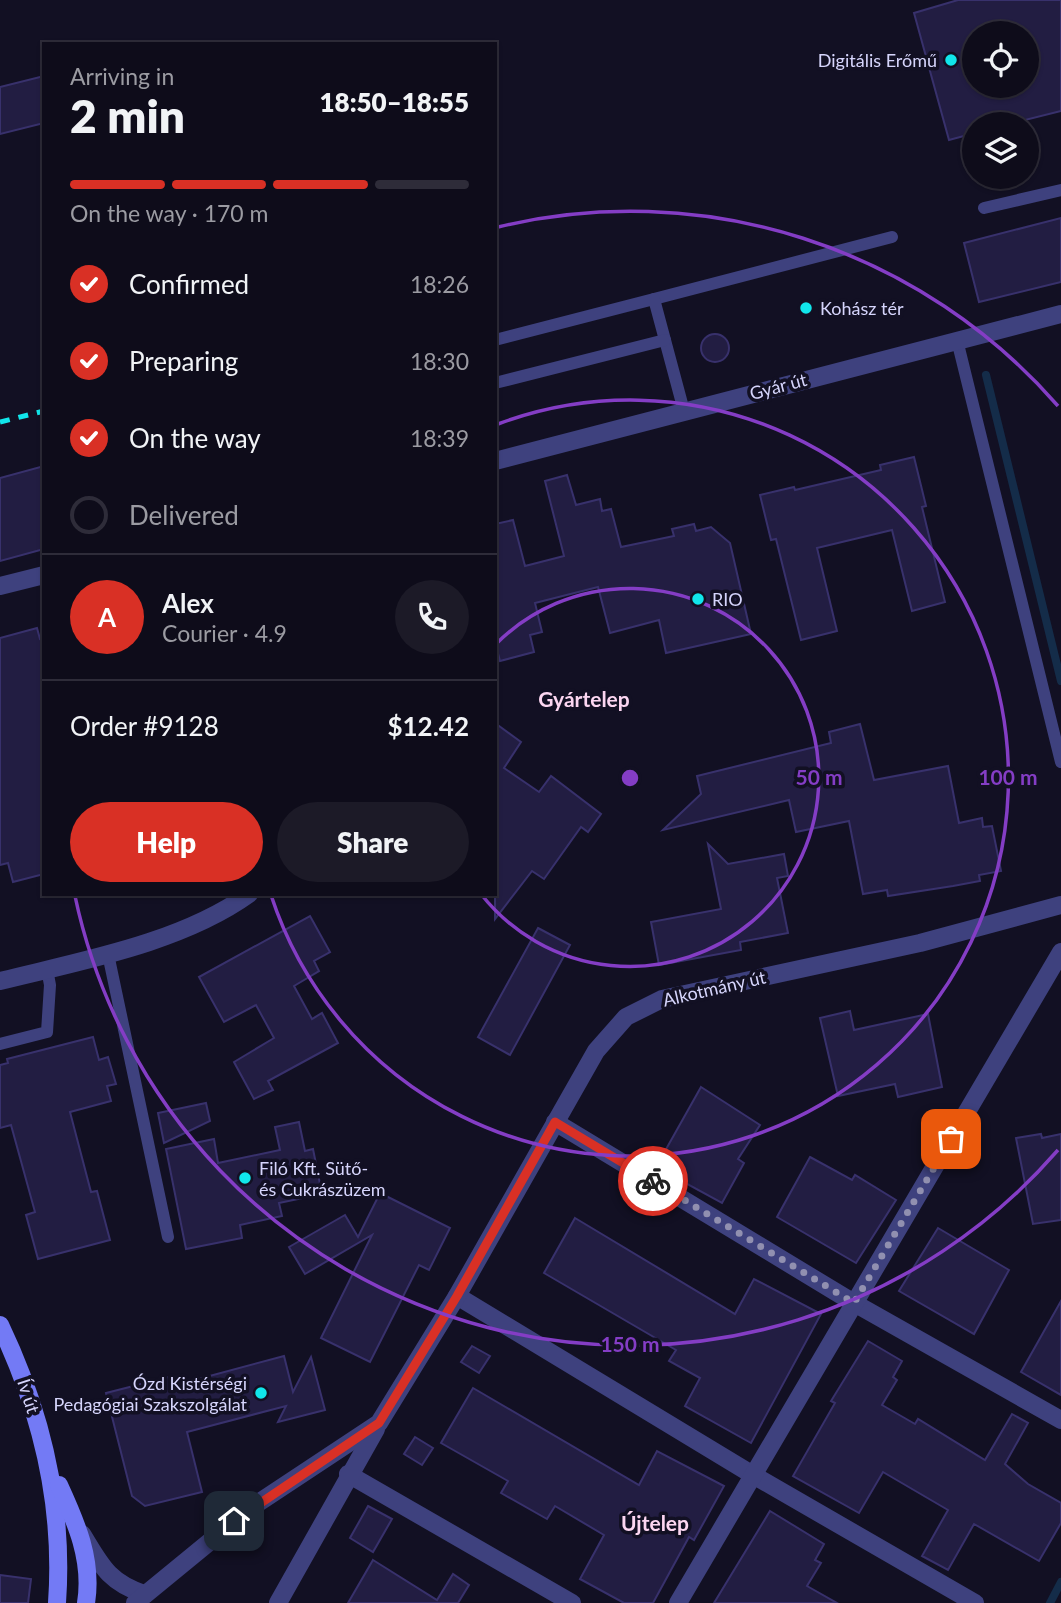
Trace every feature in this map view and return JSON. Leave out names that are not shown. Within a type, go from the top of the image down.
[{"type":"main road","name":"Ív út","points":[[0,1325],[23,1376],[51,1469],[82,1534],[88,1590],[86,1603]]},
{"type":"main road","name":"Ív út","points":[[51,1469],[57,1516],[57,1603]]},
{"type":"street","name":"Gyár út","points":[[497,460],[1061,314]]},
{"type":"street","points":[[0,586],[42,576]]},
{"type":"street","points":[[0,981],[108,954],[184,928],[236,904],[246,896]]},
{"type":"street","name":"Alkotmány út","points":[[82,1534],[111,1578],[140,1598],[252,1507],[379,1423],[457,1296],[555,1122],[609,1033],[626,1017],[653,1003],[920,943],[1061,905]]},
{"type":"street","points":[[678,1603],[1061,952]]},
{"type":"street","points":[[555,1122],[854,1303],[1061,1420]]},
{"type":"street","points":[[457,1296],[753,1475],[975,1603]]},
{"type":"street","points":[[278,1603],[379,1423]]},
{"type":"street","points":[[348,1474],[572,1603]]},
{"type":"lane","points":[[984,208],[1061,190]]},
{"type":"lane","points":[[497,339],[892,237]]},
{"type":"lane","points":[[654,299],[684,411]]},
{"type":"lane","points":[[497,382],[665,340]]},
{"type":"lane","points":[[957,340],[1061,762]]},
{"type":"lane","points":[[108,954],[168,1237]]},
{"type":"lane","points":[[0,1045],[47,1032],[50,985],[47,969]]},
{"type":"building","name":"Digitális Erőmű","points":[[958,0],[1061,0],[1061,111],[1039,116],[1039,112],[962,112],[962,136],[949,140],[914,13]]},
{"type":"building","points":[[42,76],[42,124],[0,134],[0,87]]},
{"type":"building","points":[[1061,218],[1061,282],[979,302],[964,243]]},
{"type":"building","points":[[715,334],[725,338],[729,348],[725,358],[715,362],[705,358],[701,348],[705,338]]},
{"type":"building","points":[[914,457],[926,506],[922,507],[945,602],[912,611],[892,530],[817,548],[837,631],[801,640],[776,539],[771,540],[760,495],[794,487],[795,490],[881,470],[880,465]]},
{"type":"building","points":[[42,467],[42,550],[0,561],[0,478]]},
{"type":"building","points":[[567,475],[576,505],[600,499],[602,511],[611,509],[621,547],[674,536],[672,529],[694,524],[696,531],[711,527],[730,543],[751,634],[666,653],[659,620],[610,633],[598,587],[535,603],[542,632],[530,635],[534,652],[500,661],[497,650],[497,524],[513,520],[525,566],[564,556],[545,481]]},
{"type":"building","points":[[37,628],[42,638],[42,875],[13,882],[8,863],[0,865],[0,638]]},
{"type":"building","points":[[497,724],[521,742],[504,768],[539,792],[551,776],[601,814],[588,832],[581,827],[544,879],[532,871],[495,919]]},
{"type":"building","points":[[860,724],[874,780],[948,766],[959,823],[982,818],[983,827],[992,826],[1001,871],[979,875],[980,881],[953,886],[888,896],[887,890],[863,894],[849,821],[796,832],[789,800],[663,830],[701,794],[697,776],[831,743],[829,732]]},
{"type":"building","points":[[708,844],[728,864],[784,854],[788,876],[777,878],[788,933],[740,942],[741,950],[659,965],[651,922],[721,909]]},
{"type":"building","points":[[310,916],[330,952],[314,961],[319,971],[294,986],[312,1019],[322,1013],[338,1043],[268,1081],[273,1090],[254,1099],[234,1062],[274,1038],[256,1005],[224,1022],[199,977]]},
{"type":"building","points":[[538,928],[570,945],[510,1055],[478,1037]]},
{"type":"building","points":[[850,1011],[854,1030],[928,1014],[942,1087],[898,1097],[895,1084],[838,1096],[820,1018]]},
{"type":"building","points":[[93,1037],[99,1060],[108,1057],[116,1084],[107,1086],[111,1101],[70,1112],[91,1192],[97,1191],[110,1240],[38,1259],[26,1215],[35,1212],[11,1125],[0,1128],[0,1065],[8,1063],[7,1059]]},
{"type":"building","points":[[701,1087],[760,1125],[738,1159],[744,1163],[722,1203],[656,1167]]},
{"type":"building","points":[[206,1103],[210,1121],[164,1143],[158,1113]]},
{"type":"building","name":"Filó Kft. Sütő- és Cukrászüzem","points":[[299,1122],[305,1151],[313,1149],[322,1194],[279,1203],[282,1216],[240,1225],[242,1238],[186,1249],[166,1149],[214,1139],[218,1163],[280,1150],[275,1127]]},
{"type":"building","points":[[1041,1134],[1042,1138],[1061,1134],[1061,1220],[1033,1224],[1016,1138]]},
{"type":"building","points":[[810,1157],[852,1180],[855,1175],[896,1200],[856,1263],[777,1217]]},
{"type":"building","points":[[380,1193],[450,1228],[429,1270],[419,1265],[370,1362],[321,1338],[372,1235],[305,1274],[289,1247],[345,1215],[358,1237]]},
{"type":"building","points":[[575,1218],[735,1314],[754,1279],[821,1314],[751,1443],[685,1406],[700,1378],[669,1361],[676,1350],[544,1273]]},
{"type":"building","points":[[938,1228],[1009,1270],[974,1334],[899,1291]]},
{"type":"building","points":[[1061,1301],[1061,1395],[1021,1372]]},
{"type":"building","points":[[868,1341],[902,1361],[893,1377],[897,1380],[882,1405],[915,1424],[918,1419],[985,1460],[1012,1414],[1028,1423],[1005,1464],[1028,1484],[1061,1503],[1061,1523],[1039,1561],[974,1524],[948,1570],[922,1556],[948,1510],[883,1472],[859,1513],[793,1476],[835,1403],[831,1401]]},
{"type":"building","points":[[472,1346],[490,1356],[479,1373],[461,1362]]},
{"type":"building","points":[[284,1356],[293,1392],[311,1357],[325,1410],[278,1422],[286,1406],[187,1432],[202,1492],[145,1506],[132,1496],[106,1393],[173,1376],[176,1385]]},
{"type":"building","points":[[473,1388],[639,1485],[657,1451],[724,1486],[694,1540],[689,1537],[653,1603],[624,1603],[580,1579],[604,1535],[555,1506],[547,1519],[501,1493],[508,1481],[441,1443]]},
{"type":"building","points":[[415,1437],[433,1448],[422,1465],[404,1454]]},
{"type":"building","points":[[368,1506],[392,1519],[373,1552],[350,1538]]},
{"type":"building","points":[[770,1511],[824,1544],[815,1560],[821,1563],[807,1586],[837,1603],[714,1603]]},
{"type":"building","points":[[373,1560],[437,1600],[453,1574],[469,1585],[458,1603],[348,1603]]},
{"type":"building","points":[[0,1575],[31,1579],[28,1603],[0,1603]]},
{"type":"waterway","points":[[986,375],[1061,681]]},
{"type":"waterway","points":[[1050,1603],[1061,1582]]},
{"type":"railway","points":[[0,422],[42,412]]},
{"type":"way so far","points":[[653,1181],[854,1303],[951,1139]]},
{"type":"place","name":"Digitális Erőmű","points":[[951,60]]},
{"type":"place","name":"Kohász tér","points":[[806,308]]},
{"type":"place","name":"RIO","points":[[698,599]]},
{"type":"place","name":"Filó Kft. Sütő- és Cukrászüzem","points":[[245,1178]]},
{"type":"place","name":"Ózd Kistérségi Pedagógiai Szakszolgálat","points":[[261,1393]]},
{"type":"district","name":"Gyártelep","points":[[584,698]]},
{"type":"district","name":"Újtelep","points":[[655,1522]]},
{"type":"route","points":[[234,1521],[379,1423],[457,1296],[555,1122],[653,1181]]}]
